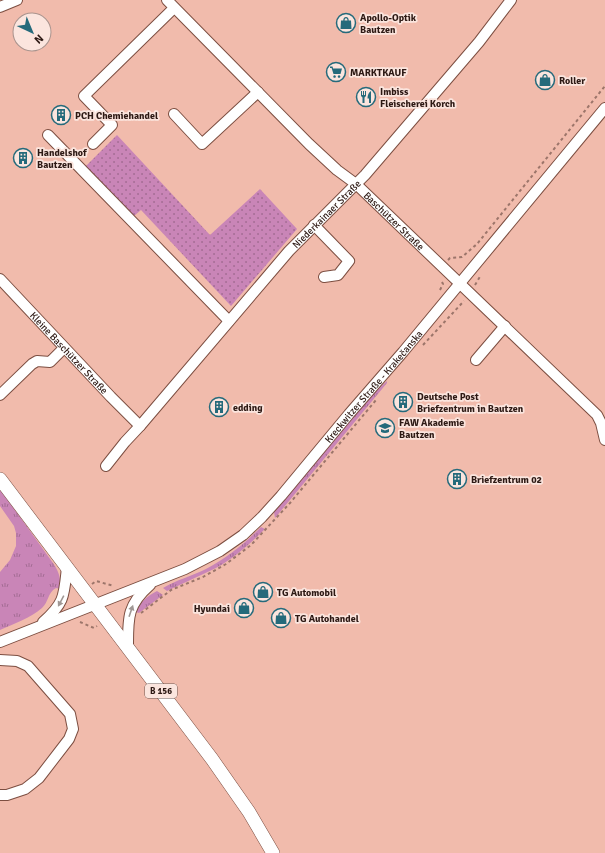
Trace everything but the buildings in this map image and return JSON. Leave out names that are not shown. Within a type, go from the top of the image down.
[{"type":"main road","name":"B 156","points":[[0,479],[212,759],[249,812],[272,853]]},
{"type":"street","points":[[0,7],[17,0]]},
{"type":"street","name":"Baschützer Straße","points":[[167,0],[337,170],[356,184],[597,415],[601,423],[605,440]]},
{"type":"street","name":"Niederkainaer Straße","points":[[106,466],[289,251],[356,184],[479,42],[511,0]]},
{"type":"street","points":[[93,144],[112,125],[84,96],[174,8]]},
{"type":"street","points":[[174,114],[202,144],[258,92]]},
{"type":"street","name":"Kreckwitzer Straße - Krakečanska","points":[[95,604],[186,569],[220,551],[243,535],[262,517],[403,352],[459,282],[605,108]]},
{"type":"street","points":[[48,135],[229,321]]},
{"type":"street","points":[[314,225],[349,261],[338,275],[324,277]]},
{"type":"street","name":"Kleine Baschützer Straße","points":[[0,279],[64,348],[140,426]]},
{"type":"street","points":[[476,360],[505,326]]},
{"type":"street","points":[[0,395],[32,364],[37,361],[50,362],[64,348]]},
{"type":"street","points":[[38,627],[55,611],[64,594],[67,567]]},
{"type":"street","points":[[128,647],[128,624],[134,602],[153,582]]},
{"type":"street","points":[[0,642],[95,604]]},
{"type":"street","points":[[0,660],[17,661],[28,666],[70,714],[73,729],[69,739],[39,778],[25,788],[7,795],[0,795]]},
{"type":"path","points":[[438,295],[443,284],[440,271],[450,258],[462,257],[477,244],[605,86]]},
{"type":"path","points":[[420,348],[458,308],[470,292]]},
{"type":"path","points":[[131,611],[138,615],[171,590],[226,564],[251,545],[290,503],[380,394]]},
{"type":"path","points":[[84,590],[96,581],[114,586]]},
{"type":"path","points":[[76,621],[82,622],[94,628],[107,620]]},
{"type":"green space","points":[[117,135],[210,235],[260,189],[297,229],[231,306],[141,210],[134,216],[85,167]]},
{"type":"green space","points":[[387,381],[387,383],[275,518],[274,512],[374,393]]},
{"type":"green space","points":[[0,489],[55,566],[60,578],[60,589],[56,588],[53,590],[44,606],[38,612],[0,630],[0,572],[10,560],[16,546],[16,533],[14,526],[0,506]]},
{"type":"green space","points":[[261,527],[265,529],[242,550],[223,564],[167,591],[163,588],[213,565],[235,550]]},
{"type":"green space","points":[[157,591],[163,595],[139,613],[136,612],[144,600]]},
{"type":"place","name":"Apollo-Optik Bautzen","points":[[346,23]]},
{"type":"place","name":"MARKTKAUF","points":[[336,72]]},
{"type":"place","name":"Roller","points":[[545,80]]},
{"type":"place","name":"Imbiss Fleischerei Korch","points":[[366,97]]},
{"type":"place","name":"PCH Chemiehandel","points":[[61,115]]},
{"type":"place","name":"Handelshof Bautzen","points":[[23,158]]},
{"type":"place","name":"Deutsche Post Briefzentrum in Bautzen","points":[[403,402]]},
{"type":"place","name":"edding","points":[[219,407]]},
{"type":"place","name":"FAW Akademie Bautzen","points":[[385,428]]},
{"type":"place","name":"Briefzentrum 02","points":[[457,479]]},
{"type":"place","name":"TG Automobil","points":[[263,592]]},
{"type":"place","name":"Hyundai","points":[[244,608]]},
{"type":"place","name":"TG Autohandel","points":[[281,618]]}]
